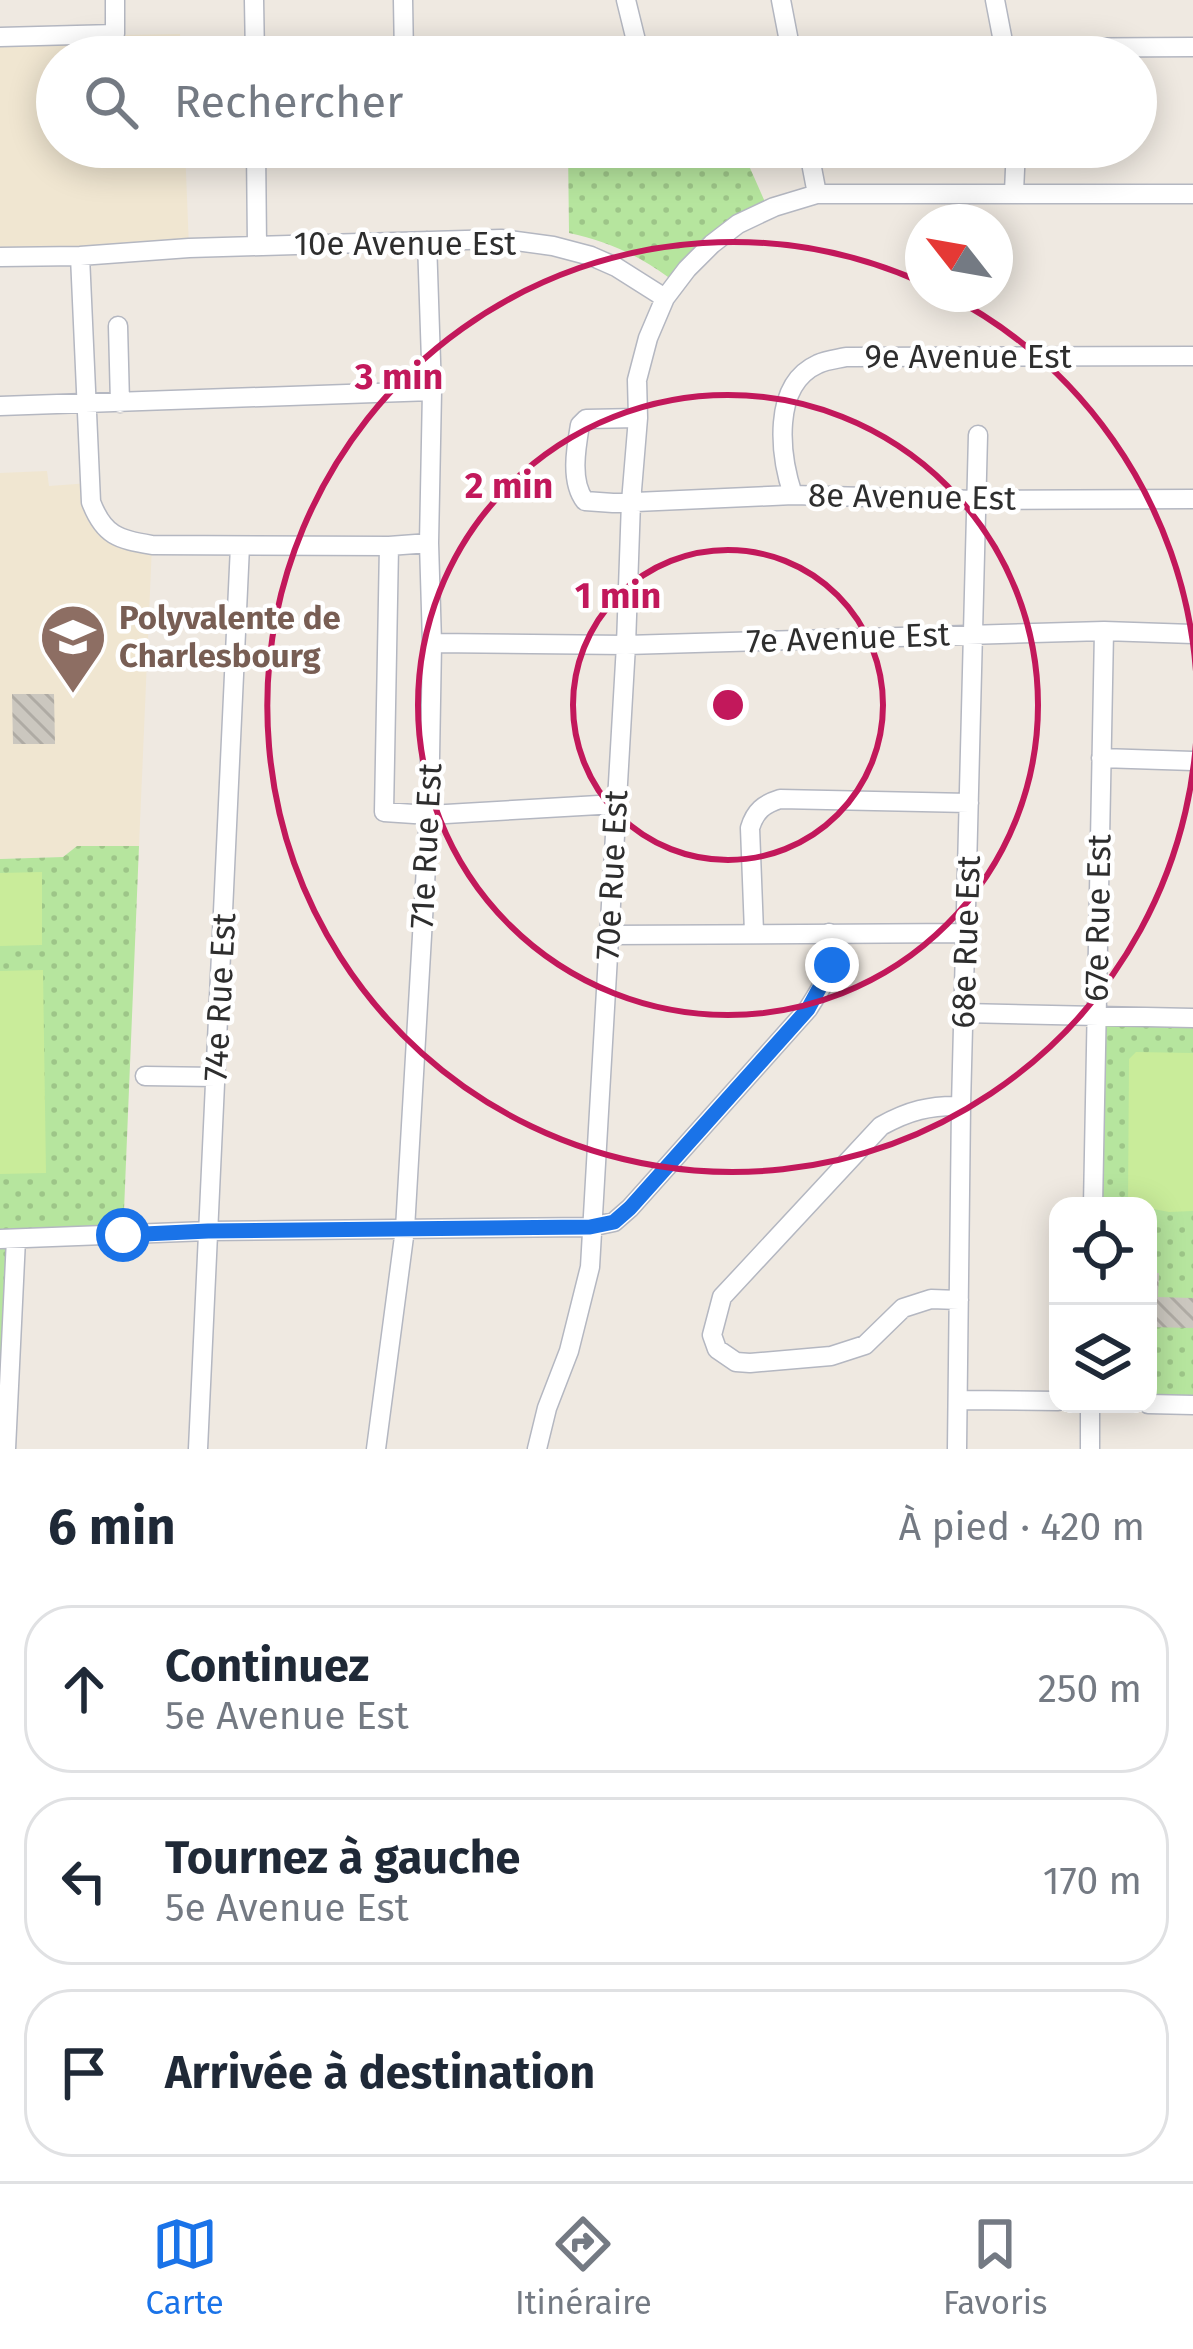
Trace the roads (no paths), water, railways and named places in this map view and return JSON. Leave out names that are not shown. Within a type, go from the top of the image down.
[{"type":"street","points":[[39,36],[116,34],[115,0]]},
{"type":"street","points":[[254,0],[254,36]]},
{"type":"street","points":[[403,0],[404,36]]},
{"type":"street","points":[[626,0],[635,36]]},
{"type":"street","points":[[781,0],[787,36]]},
{"type":"street","points":[[995,0],[1002,36]]},
{"type":"street","points":[[0,37],[36,36]]},
{"type":"street","points":[[1157,48],[1193,47]]},
{"type":"street","points":[[256,168],[257,246]]},
{"type":"street","points":[[812,168],[817,194]]},
{"type":"street","points":[[1014,193],[1015,168]]},
{"type":"street","points":[[664,298],[712,244],[739,224],[773,207],[817,194],[1193,194]]},
{"type":"street","name":"10e Avenue Est","points":[[0,257],[501,239],[590,256],[664,298]]},
{"type":"street","name":"71e Rue Est","points":[[376,1449],[405,1229],[429,815],[432,391],[427,241]]},
{"type":"street","points":[[80,256],[92,502],[100,523],[121,539],[152,545],[429,543]]},
{"type":"street","name":"70e Rue Est","points":[[538,1449],[590,1267],[638,380],[664,298]]},
{"type":"street","points":[[118,326],[120,403]]},
{"type":"street","name":"9e Avenue Est","points":[[793,495],[784,466],[786,403],[802,375],[818,364],[846,357],[1193,356]]},
{"type":"street","points":[[0,406],[432,391]]},
{"type":"street","name":"8e Avenue Est","points":[[638,418],[586,419],[580,425],[578,494],[585,501],[793,495],[1193,499]]},
{"type":"street","name":"68e Rue Est","points":[[957,1449],[978,435]]},
{"type":"street","name":"74e Rue Est","points":[[198,1449],[240,546]]},
{"type":"street","name":"71e Rue Est","points":[[389,546],[384,812],[429,815]]},
{"type":"street","name":"7e Avenue Est","points":[[432,643],[626,645],[1104,631],[1193,634]]},
{"type":"street","name":"67e Rue Est","points":[[1093,1197],[1104,631]]},
{"type":"street","points":[[1101,758],[1193,761]]},
{"type":"street","points":[[754,932],[750,827],[767,803],[780,799],[970,803]]},
{"type":"street","points":[[429,815],[616,804]]},
{"type":"street","points":[[609,934],[968,933]]},
{"type":"street","points":[[6,1449],[8,1239],[208,1231],[590,1227],[614,1222],[808,1009],[832,965],[829,934]]},
{"type":"street","points":[[964,1013],[1193,1018]]},
{"type":"street","points":[[145,1076],[216,1077]]},
{"type":"street","points":[[959,1300],[931,1299],[903,1308],[865,1345],[831,1357],[736,1362],[717,1348],[712,1335],[722,1297],[881,1126],[905,1112],[961,1106]]},
{"type":"street","points":[[958,1400],[1049,1402]]},
{"type":"street","points":[[1157,1404],[1193,1405]]},
{"type":"street","points":[[1090,1413],[1090,1449]]},
{"type":"place","name":"Polyvalente de Charlesbourg","points":[[73,696]]}]
